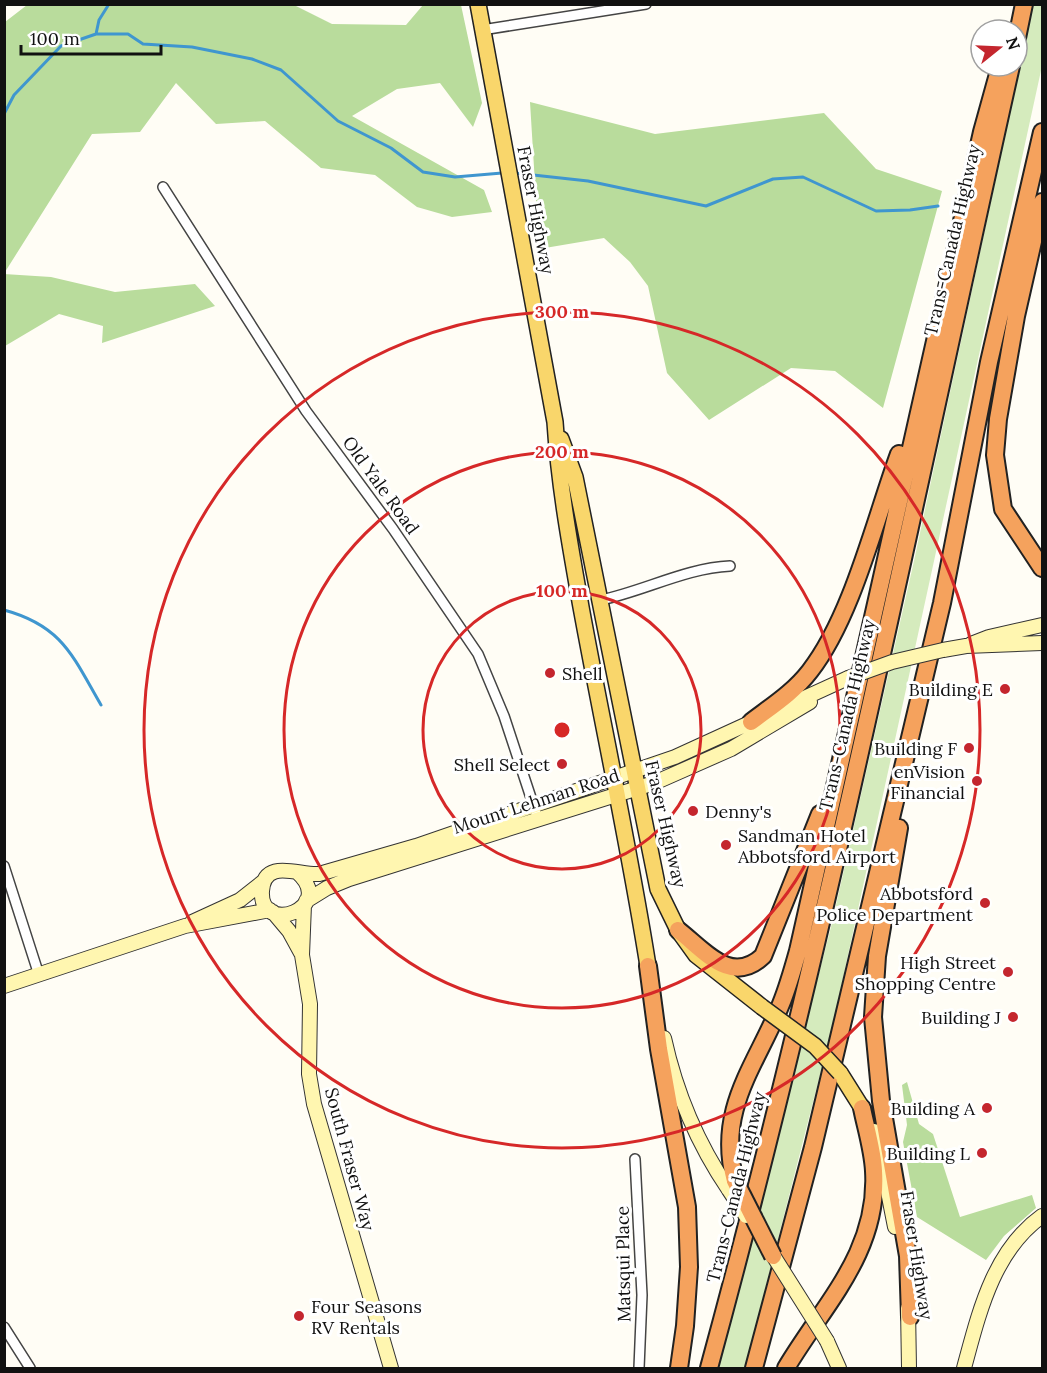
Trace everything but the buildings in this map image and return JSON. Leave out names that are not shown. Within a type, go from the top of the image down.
[{"type":"highway","points":[[773,1256],[732,1185],[729,1140],[731,1117],[738,1096],[789,983],[843,751],[922,391],[997,78]]},
{"type":"highway","name":"Trans-Canada Highway","points":[[709,1368],[755,1197],[836,855],[1008,78]]},
{"type":"highway","points":[[910,1317],[908,1256],[881,1101],[873,1017],[876,956],[989,362],[1042,132]]},
{"type":"highway","points":[[1042,202],[1016,316],[998,419],[995,455],[1003,509],[1042,568]]},
{"type":"highway","points":[[751,722],[800,683],[830,641],[846,604],[922,391]]},
{"type":"highway","points":[[753,1368],[813,1147],[942,603]]},
{"type":"highway","points":[[678,930],[721,964],[739,970],[752,966],[762,956],[843,751]]},
{"type":"highway","points":[[648,966],[659,1049],[687,1207],[689,1268],[679,1368]]},
{"type":"highway","points":[[786,1368],[849,1276],[868,1227],[874,1196],[874,1168],[862,1108]]},
{"type":"main road","name":"Fraser Highway","points":[[478,4],[555,422],[558,480],[612,777],[634,877],[648,966],[665,1042],[684,1109],[700,1143],[732,1185]]},
{"type":"main road","name":"Fraser Highway","points":[[555,422],[575,477],[658,889],[678,930],[696,955],[762,1007],[801,1034],[827,1059],[862,1108],[880,1151],[910,1317],[909,1368]]},
{"type":"main road","name":"Mount Lehman Road","points":[[297,872],[310,875],[330,872],[690,751],[751,722],[892,662],[966,646],[989,637],[1042,625]]},
{"type":"main road","name":"Mount Lehman Road","points":[[966,646],[1042,642]]},
{"type":"main road","name":"Mount Lehman Road","points":[[305,903],[327,888],[349,879],[637,788],[732,749],[833,686]]},
{"type":"main road","points":[[4,986],[185,926],[271,911],[284,915],[292,914],[305,903],[306,884],[297,872],[290,869],[275,871],[240,900],[207,913],[185,926]]},
{"type":"main road","points":[[264,881],[262,897],[271,911]]},
{"type":"main road","name":"South Fraser Way","points":[[305,903],[302,955],[310,1004],[309,1074],[314,1104],[391,1368]]},
{"type":"main road","name":"South Fraser Way","points":[[271,911],[289,931],[302,955]]},
{"type":"main road","points":[[964,1368],[984,1295],[995,1272],[1025,1228],[1042,1216]]},
{"type":"main road","points":[[1012,1246],[1042,1225]]},
{"type":"main road","points":[[773,1256],[827,1341],[839,1368]]},
{"type":"street","points":[[482,30],[646,4]]},
{"type":"street","name":"Old Yale Road","points":[[163,187],[306,411],[400,539],[478,654],[504,716],[538,819]]},
{"type":"street","points":[[601,600],[712,567],[730,566]]},
{"type":"street","points":[[4,866],[39,975]]},
{"type":"street","name":"Matsqui Place","points":[[635,1159],[642,1295],[639,1368]]},
{"type":"street","points":[[4,1327],[30,1368]]},
{"type":"green space","points":[[27,5],[294,5],[332,24],[406,25],[423,5],[461,5],[482,103],[473,127],[440,83],[397,89],[352,116],[484,190],[492,212],[452,217],[417,207],[375,175],[321,168],[265,121],[216,124],[176,83],[140,132],[92,134],[5,272],[5,22]]},
{"type":"green space","points":[[1033,5],[1042,5],[1042,66],[833,1024],[745,1368],[716,1368],[831,927],[914,561],[1017,78],[1029,78],[1029,24]]},
{"type":"green space","points":[[530,102],[655,134],[824,113],[876,169],[942,191],[883,408],[835,371],[791,368],[709,420],[667,373],[648,286],[630,262],[604,238],[539,249]]},
{"type":"green space","points":[[4,274],[51,277],[115,292],[195,284],[215,306],[102,343],[103,326],[59,314],[5,346]]},
{"type":"green space","points":[[907,1082],[919,1124],[933,1134],[960,1217],[1032,1195],[1036,1208],[1004,1236],[986,1260],[917,1217],[903,1142],[907,1125],[902,1085]]},
{"type":"waterway","points":[[96,34],[99,20],[109,4]]},
{"type":"waterway","points":[[4,114],[14,95],[61,46],[96,34],[128,34],[143,44],[192,47],[252,59],[281,70],[338,121],[391,148],[423,172],[455,177],[502,173]]},
{"type":"waterway","points":[[515,173],[588,181],[706,206],[773,179],[803,177],[876,211],[938,206]]},
{"type":"waterway","points":[[4,610],[24,617],[53,634],[74,658],[101,705]]},
{"type":"place","name":"Shell","points":[[550,673]]},
{"type":"place","name":"Building E","points":[[1005,689]]},
{"type":"place","name":"Building F","points":[[969,748]]},
{"type":"place","name":"Shell Select","points":[[562,764]]},
{"type":"place","name":"enVision Financial","points":[[977,781]]},
{"type":"place","name":"Denny's","points":[[693,811]]},
{"type":"place","name":"Sandman Hotel Abbotsford Airport","points":[[726,845]]},
{"type":"place","name":"Abbotsford Police Department","points":[[985,903]]},
{"type":"place","name":"High Street Shopping Centre","points":[[1008,972]]},
{"type":"place","name":"Building J","points":[[1013,1017]]},
{"type":"place","name":"Building A","points":[[987,1108]]},
{"type":"place","name":"Building L","points":[[982,1153]]},
{"type":"place","name":"Four Seasons RV Rentals","points":[[299,1316]]}]
